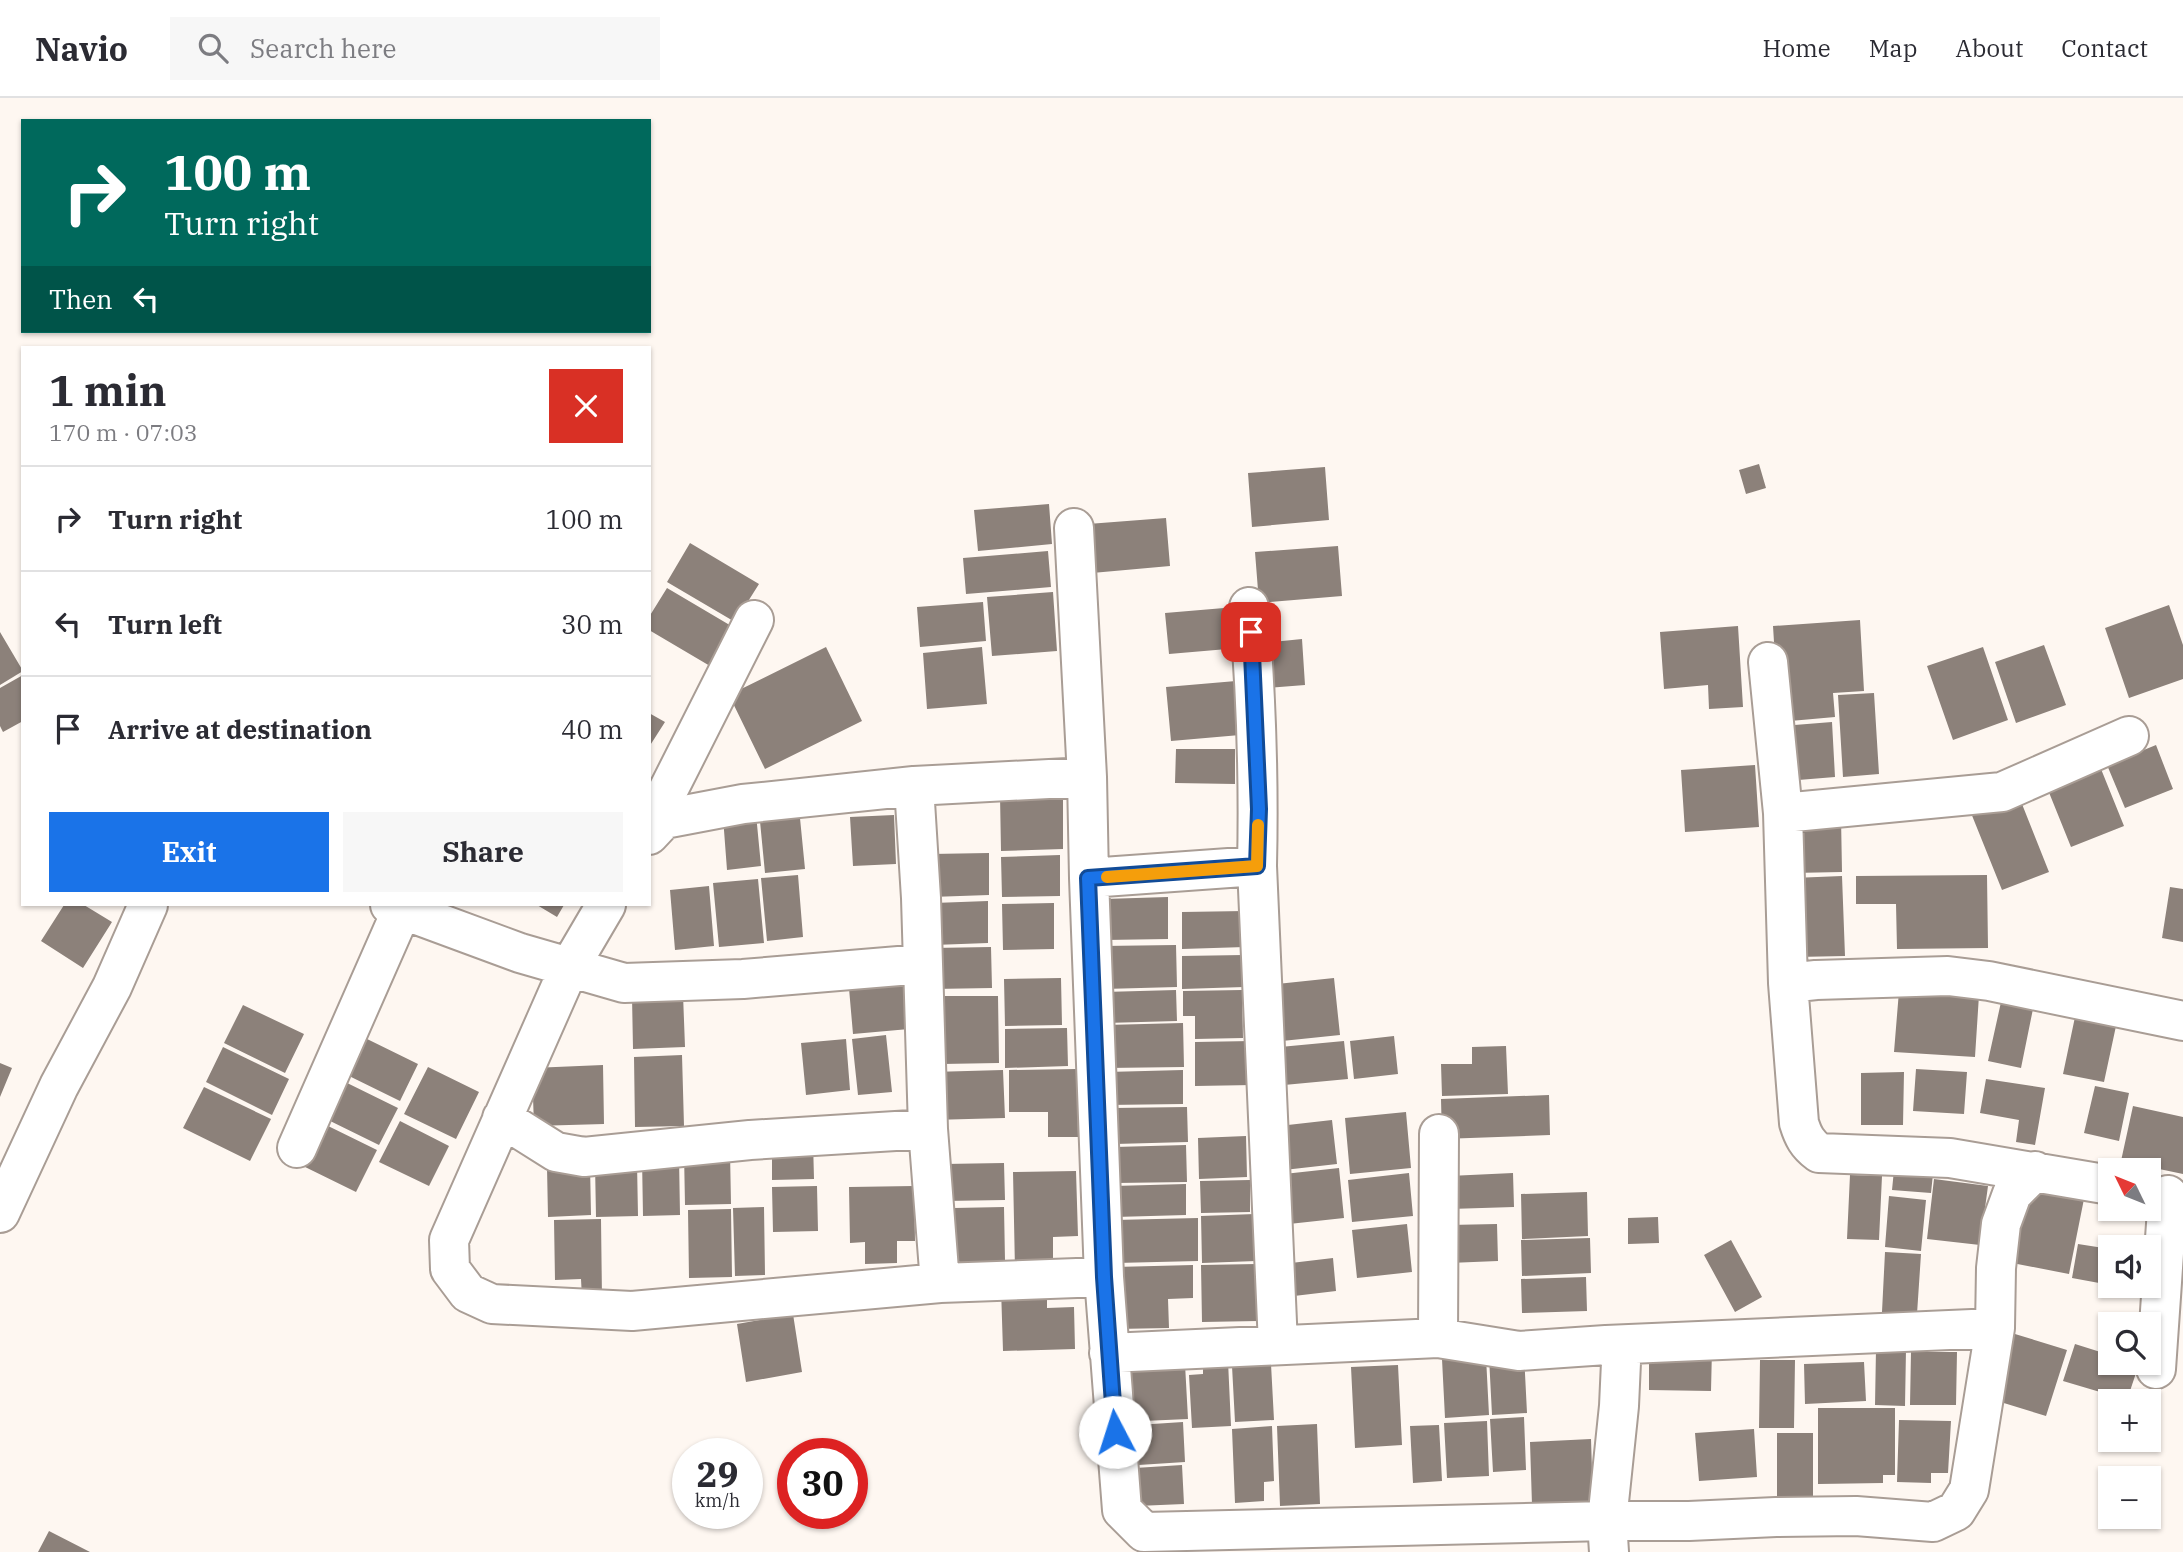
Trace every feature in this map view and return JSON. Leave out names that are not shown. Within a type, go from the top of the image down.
[{"type":"street","points":[[1074,528],[1087,777],[1088,878],[1109,1353],[1122,1510],[1144,1532],[1608,1537],[1856,1516],[1933,1522],[1956,1511],[1969,1490],[1995,1328],[1996,1268],[2001,1224],[2012,1194],[2035,1171]]},
{"type":"street","points":[[1249,607],[1259,809],[1257,866],[1278,1345]]},
{"type":"street","points":[[651,824],[754,620]]},
{"type":"street","points":[[1768,662],[1783,813],[1788,984],[1799,1122],[1809,1145],[1819,1153],[1950,1157],[2098,1183]]},
{"type":"street","points":[[1783,813],[2003,792],[2129,736]]},
{"type":"street","points":[[651,833],[664,819],[743,804],[914,786],[1087,777]]},
{"type":"street","points":[[914,786],[928,1129],[940,1283]]},
{"type":"street","points":[[1088,878],[1257,866]]},
{"type":"street","points":[[0,1213],[59,1086],[112,987],[148,906]]},
{"type":"street","points":[[297,1148],[398,906],[520,953],[624,983],[743,979],[923,964]]},
{"type":"street","points":[[605,906],[569,968],[449,1240],[450,1269],[468,1293],[492,1304],[632,1311],[940,1283],[1104,1277]]},
{"type":"street","points":[[1788,984],[1843,979],[1948,976],[1989,981],[2183,1021]]},
{"type":"street","points":[[502,1118],[556,1152],[584,1157],[750,1140],[928,1129]]},
{"type":"street","points":[[1438,1134],[1438,1338]]},
{"type":"street","points":[[2160,1312],[2167,1193]]},
{"type":"street","points":[[1109,1353],[1438,1338],[1519,1351],[1995,1328]]},
{"type":"street","points":[[1606,1345],[1616,1350],[1621,1362],[1608,1537]]},
{"type":"building","points":[[1759,464],[1766,488],[1746,494],[1739,470]]},
{"type":"building","points":[[1325,467],[1329,520],[1252,527],[1248,473]]},
{"type":"building","points":[[1049,504],[1052,544],[978,551],[974,510]]},
{"type":"building","points":[[1166,518],[1170,566],[1092,573],[1088,524]]},
{"type":"building","points":[[690,543],[759,584],[735,622],[667,582]]},
{"type":"building","points":[[1338,546],[1342,596],[1259,603],[1255,552]]},
{"type":"building","points":[[1048,551],[1051,587],[966,594],[963,558]]},
{"type":"building","points":[[667,588],[733,627],[710,666],[651,631],[651,614]]},
{"type":"building","points":[[1053,592],[1057,651],[992,656],[987,597]]},
{"type":"building","points":[[983,602],[986,641],[920,647],[917,607]]},
{"type":"building","points":[[2169,605],[2183,645],[2183,679],[2129,698],[2105,628]]},
{"type":"building","points":[[1236,607],[1239,648],[1169,654],[1165,613]]},
{"type":"building","points":[[1860,620],[1864,691],[1833,693],[1835,717],[1779,722],[1773,626]]},
{"type":"building","points":[[1738,626],[1743,707],[1709,709],[1708,685],[1664,689],[1660,632]]},
{"type":"building","points":[[0,632],[21,668],[21,672],[0,685]]},
{"type":"building","points":[[1302,639],[1305,685],[1267,688],[1263,643]]},
{"type":"building","points":[[2044,645],[2066,705],[2016,723],[1995,662]]},
{"type":"building","points":[[826,647],[862,721],[765,769],[729,695]]},
{"type":"building","points":[[982,647],[987,704],[927,709],[923,653]]},
{"type":"building","points":[[1983,647],[2008,720],[1953,740],[1927,666]]},
{"type":"building","points":[[21,676],[21,722],[3,732],[0,726],[0,688]]},
{"type":"building","points":[[1236,681],[1240,735],[1171,741],[1166,687]]},
{"type":"building","points":[[1874,693],[1879,774],[1843,777],[1838,695]]},
{"type":"building","points":[[651,714],[665,722],[651,744]]},
{"type":"building","points":[[1832,722],[1835,777],[1786,781],[1782,726]]},
{"type":"building","points":[[2156,745],[2173,789],[2125,808],[2107,765]]},
{"type":"building","points":[[1176,749],[1235,749],[1235,784],[1175,783]]},
{"type":"building","points":[[1755,765],[1759,827],[1685,832],[1681,770]]},
{"type":"building","points":[[2101,769],[2124,826],[2071,847],[2048,790]]},
{"type":"building","points":[[1063,793],[1063,849],[1001,851],[1000,795]]},
{"type":"building","points":[[2018,794],[2049,872],[2002,890],[1971,813]]},
{"type":"building","points":[[799,808],[805,869],[765,873],[759,811]]},
{"type":"building","points":[[756,814],[761,866],[727,870],[723,817]]},
{"type":"building","points":[[894,815],[896,864],[853,866],[850,817]]},
{"type":"building","points":[[1841,817],[1842,872],[1792,873],[1790,819]]},
{"type":"building","points":[[989,853],[989,895],[931,897],[931,854]]},
{"type":"building","points":[[1060,855],[1060,896],[1002,897],[1001,857]]},
{"type":"building","points":[[798,875],[803,937],[767,941],[761,878]]},
{"type":"building","points":[[1987,875],[1988,948],[1897,949],[1896,904],[1856,904],[1856,876]]},
{"type":"building","points":[[1842,876],[1845,956],[1796,957],[1793,878]]},
{"type":"building","points":[[758,879],[764,943],[719,947],[713,883]]},
{"type":"building","points":[[709,886],[714,946],[675,950],[670,890]]},
{"type":"building","points":[[2170,887],[2183,889],[2183,942],[2162,938]]},
{"type":"building","points":[[1168,897],[1168,939],[1105,940],[1104,899]]},
{"type":"building","points":[[988,901],[988,943],[934,945],[934,903]]},
{"type":"building","points":[[1054,903],[1054,949],[1003,950],[1002,904]]},
{"type":"building","points":[[63,906],[86,906],[112,922],[83,968],[41,941]]},
{"type":"building","points":[[539,906],[563,906],[557,917]]},
{"type":"building","points":[[1245,911],[1245,947],[1182,949],[1182,912]]},
{"type":"building","points":[[1176,945],[1177,987],[1104,989],[1103,946]]},
{"type":"building","points":[[991,947],[992,988],[933,989],[932,948]]},
{"type":"building","points":[[1243,955],[1244,987],[1182,989],[1182,956]]},
{"type":"building","points":[[904,971],[909,1029],[853,1034],[848,977]]},
{"type":"building","points":[[1061,978],[1062,1025],[1005,1026],[1004,979]]},
{"type":"building","points":[[1334,978],[1340,1035],[1282,1041],[1277,984]]},
{"type":"building","points":[[1176,990],[1177,1021],[1105,1023],[1104,992]]},
{"type":"building","points":[[1242,990],[1243,1038],[1195,1039],[1195,1016],[1183,1016],[1183,991]]},
{"type":"building","points":[[1899,991],[1979,995],[1975,1057],[1894,1052]]},
{"type":"building","points":[[2003,993],[2035,999],[2021,1068],[1988,1061]]},
{"type":"building","points":[[683,994],[685,1047],[633,1049],[632,996]]},
{"type":"building","points":[[941,996],[998,996],[999,1063],[942,1064]]},
{"type":"building","points":[[243,1005],[304,1034],[285,1073],[224,1043]]},
{"type":"building","points":[[2075,1017],[2116,1026],[2104,1082],[2063,1074]]},
{"type":"building","points":[[1183,1023],[1184,1067],[1106,1068],[1106,1025]]},
{"type":"building","points":[[1067,1028],[1068,1066],[1005,1068],[1005,1029]]},
{"type":"building","points":[[886,1035],[892,1092],[858,1095],[852,1039]]},
{"type":"building","points":[[1394,1036],[1398,1074],[1354,1079],[1350,1041]]},
{"type":"building","points":[[363,1037],[418,1064],[400,1101],[345,1074]]},
{"type":"building","points":[[846,1039],[850,1090],[806,1095],[801,1043]]},
{"type":"building","points":[[1252,1041],[1253,1085],[1195,1086],[1195,1042]]},
{"type":"building","points":[[1344,1041],[1348,1079],[1284,1085],[1280,1047]]},
{"type":"building","points":[[1506,1046],[1508,1094],[1442,1096],[1441,1064],[1472,1064],[1472,1047]]},
{"type":"building","points":[[223,1047],[289,1079],[272,1115],[206,1082]]},
{"type":"building","points":[[682,1055],[684,1126],[635,1127],[634,1057]]},
{"type":"building","points":[[0,1063],[12,1068],[0,1097]]},
{"type":"building","points":[[603,1065],[604,1124],[534,1126],[532,1068]]},
{"type":"building","points":[[428,1067],[479,1092],[456,1139],[404,1114]]},
{"type":"building","points":[[1077,1069],[1078,1137],[1048,1137],[1048,1112],[1009,1112],[1009,1070]]},
{"type":"building","points":[[1916,1069],[1967,1072],[1964,1114],[1913,1111]]},
{"type":"building","points":[[1003,1070],[1005,1118],[932,1120],[932,1072]]},
{"type":"building","points":[[1183,1070],[1183,1104],[1107,1105],[1107,1072]]},
{"type":"building","points":[[1904,1072],[1903,1125],[1861,1125],[1861,1073]]},
{"type":"building","points":[[339,1079],[398,1108],[379,1145],[320,1116]]},
{"type":"building","points":[[1986,1079],[2045,1088],[2035,1145],[2016,1142],[2019,1120],[1980,1113]]},
{"type":"building","points":[[2095,1086],[2129,1093],[2119,1141],[2084,1133]]},
{"type":"building","points":[[204,1087],[271,1119],[250,1161],[183,1128]]},
{"type":"building","points":[[1549,1095],[1550,1135],[1442,1139],[1441,1099]]},
{"type":"building","points":[[2133,1106],[2183,1117],[2183,1174],[2161,1169],[2161,1158],[2122,1158]]},
{"type":"building","points":[[1187,1107],[1188,1142],[1115,1144],[1114,1108]]},
{"type":"building","points":[[1406,1112],[1411,1168],[1350,1174],[1345,1118]]},
{"type":"building","points":[[1332,1120],[1337,1164],[1284,1170],[1279,1126]]},
{"type":"building","points":[[400,1121],[449,1146],[429,1186],[379,1162]]},
{"type":"building","points":[[322,1123],[377,1150],[356,1192],[301,1165]]},
{"type":"building","points":[[1246,1136],[1247,1177],[1199,1179],[1198,1138]]},
{"type":"building","points":[[813,1141],[814,1179],[772,1180],[772,1142]]},
{"type":"building","points":[[1186,1145],[1187,1182],[1116,1183],[1115,1147]]},
{"type":"building","points":[[730,1152],[731,1204],[685,1205],[684,1153]]},
{"type":"building","points":[[679,1157],[680,1215],[643,1216],[642,1158]]},
{"type":"building","points":[[1895,1160],[1934,1164],[1931,1193],[1892,1190]]},
{"type":"building","points":[[637,1163],[638,1216],[596,1217],[595,1164]]},
{"type":"building","points":[[1004,1163],[1005,1200],[945,1201],[944,1164]]},
{"type":"building","points":[[590,1165],[591,1215],[548,1217],[547,1167]]},
{"type":"building","points":[[1339,1168],[1344,1218],[1289,1224],[1284,1174]]},
{"type":"building","points":[[1076,1171],[1078,1236],[1053,1237],[1053,1270],[1015,1270],[1013,1172]]},
{"type":"building","points":[[1409,1173],[1413,1216],[1352,1222],[1348,1180]]},
{"type":"building","points":[[1513,1173],[1514,1207],[1450,1209],[1449,1176]]},
{"type":"building","points":[[1850,1175],[1882,1176],[1879,1240],[1847,1239]]},
{"type":"building","points":[[1934,1179],[1988,1186],[1980,1245],[1927,1239]]},
{"type":"building","points":[[1250,1180],[1250,1212],[1201,1213],[1200,1181]]},
{"type":"building","points":[[2027,1182],[2085,1194],[2069,1274],[2002,1261]]},
{"type":"building","points":[[1186,1184],[1186,1215],[1115,1217],[1114,1186]]},
{"type":"building","points":[[817,1186],[818,1231],[773,1232],[772,1187]]},
{"type":"building","points":[[914,1186],[915,1241],[897,1241],[897,1263],[865,1264],[865,1242],[850,1243],[849,1187]]},
{"type":"building","points":[[1587,1192],[1588,1236],[1522,1239],[1521,1194]]},
{"type":"building","points":[[1889,1196],[1926,1200],[1921,1251],[1885,1247]]},
{"type":"building","points":[[764,1207],[765,1275],[735,1276],[733,1208]]},
{"type":"building","points":[[1004,1207],[1005,1261],[955,1263],[954,1208]]},
{"type":"building","points":[[731,1209],[732,1277],[689,1278],[688,1210]]},
{"type":"building","points":[[1255,1214],[1256,1261],[1202,1263],[1201,1216]]},
{"type":"building","points":[[1658,1217],[1659,1243],[1628,1244],[1628,1218]]},
{"type":"building","points":[[1198,1218],[1198,1261],[1116,1263],[1115,1220]]},
{"type":"building","points":[[601,1219],[602,1298],[582,1298],[581,1279],[555,1280],[554,1220]]},
{"type":"building","points":[[1407,1224],[1412,1272],[1357,1278],[1352,1230]]},
{"type":"building","points":[[1497,1224],[1498,1261],[1449,1263],[1449,1225]]},
{"type":"building","points":[[1590,1238],[1591,1273],[1522,1276],[1521,1240]]},
{"type":"building","points":[[1731,1240],[1762,1297],[1735,1312],[1704,1255]]},
{"type":"building","points":[[2078,1244],[2098,1247],[2098,1283],[2072,1278]]},
{"type":"building","points":[[1885,1252],[1921,1254],[1917,1314],[1882,1312]]},
{"type":"building","points":[[1333,1258],[1336,1291],[1294,1296],[1291,1263]]},
{"type":"building","points":[[1257,1264],[1258,1321],[1202,1322],[1201,1265]]},
{"type":"building","points":[[1193,1265],[1193,1298],[1168,1299],[1169,1328],[1116,1329],[1115,1267]]},
{"type":"building","points":[[1586,1277],[1587,1311],[1522,1313],[1521,1279]]},
{"type":"building","points":[[1047,1287],[1047,1308],[1074,1307],[1075,1349],[1003,1351],[1001,1288]]},
{"type":"building","points":[[793,1314],[802,1372],[746,1382],[737,1324]]},
{"type":"building","points":[[2015,1334],[2067,1350],[2046,1416],[1994,1400]]},
{"type":"building","points":[[2075,1344],[2098,1351],[2098,1375],[2135,1375],[2131,1389],[2098,1389],[2098,1391],[2063,1381]]},
{"type":"building","points":[[1712,1349],[1711,1391],[1649,1390],[1649,1350]]},
{"type":"building","points":[[1876,1349],[1906,1349],[1905,1406],[1875,1405]]},
{"type":"building","points":[[1911,1352],[1957,1352],[1956,1405],[1910,1405]]},
{"type":"building","points":[[1524,1354],[1527,1413],[1492,1415],[1489,1357]]},
{"type":"building","points":[[1486,1357],[1489,1415],[1445,1418],[1442,1359]]},
{"type":"building","points":[[1760,1360],[1795,1360],[1794,1428],[1759,1428]]},
{"type":"building","points":[[1228,1361],[1231,1426],[1192,1428],[1189,1375],[1203,1374],[1203,1363]]},
{"type":"building","points":[[1864,1362],[1866,1401],[1805,1404],[1804,1364]]},
{"type":"building","points":[[1185,1364],[1188,1419],[1121,1422],[1118,1368]]},
{"type":"building","points":[[1271,1364],[1274,1420],[1235,1422],[1232,1366]]},
{"type":"building","points":[[1398,1365],[1402,1445],[1355,1448],[1351,1367]]},
{"type":"building","points":[[1818,1408],[1895,1408],[1895,1475],[1883,1475],[1883,1483],[1818,1484]]},
{"type":"building","points":[[1524,1417],[1526,1470],[1493,1472],[1490,1419]]},
{"type":"building","points":[[1899,1420],[1951,1421],[1948,1473],[1931,1473],[1931,1483],[1897,1482]]},
{"type":"building","points":[[1487,1421],[1489,1476],[1447,1478],[1444,1423]]},
{"type":"building","points":[[1183,1422],[1185,1462],[1123,1466],[1122,1426]]},
{"type":"building","points":[[1317,1424],[1320,1504],[1280,1506],[1277,1426]]},
{"type":"building","points":[[1439,1425],[1442,1481],[1413,1483],[1410,1426]]},
{"type":"building","points":[[1272,1426],[1274,1481],[1264,1482],[1264,1501],[1235,1503],[1232,1429]]},
{"type":"building","points":[[1754,1429],[1757,1477],[1699,1481],[1695,1433]]},
{"type":"building","points":[[1777,1433],[1813,1433],[1813,1496],[1777,1496]]},
{"type":"building","points":[[1591,1439],[1593,1502],[1532,1505],[1530,1442]]},
{"type":"building","points":[[1182,1465],[1184,1504],[1137,1506],[1135,1468]]},
{"type":"building","points":[[49,1531],[90,1552],[38,1552]]},
{"type":"slow traffic","points":[[1107,877],[1257,866],[1258,825]]},
{"type":"route","points":[[1115,1432],[1104,1277],[1088,878],[1257,866],[1259,809],[1251,632]]}]
